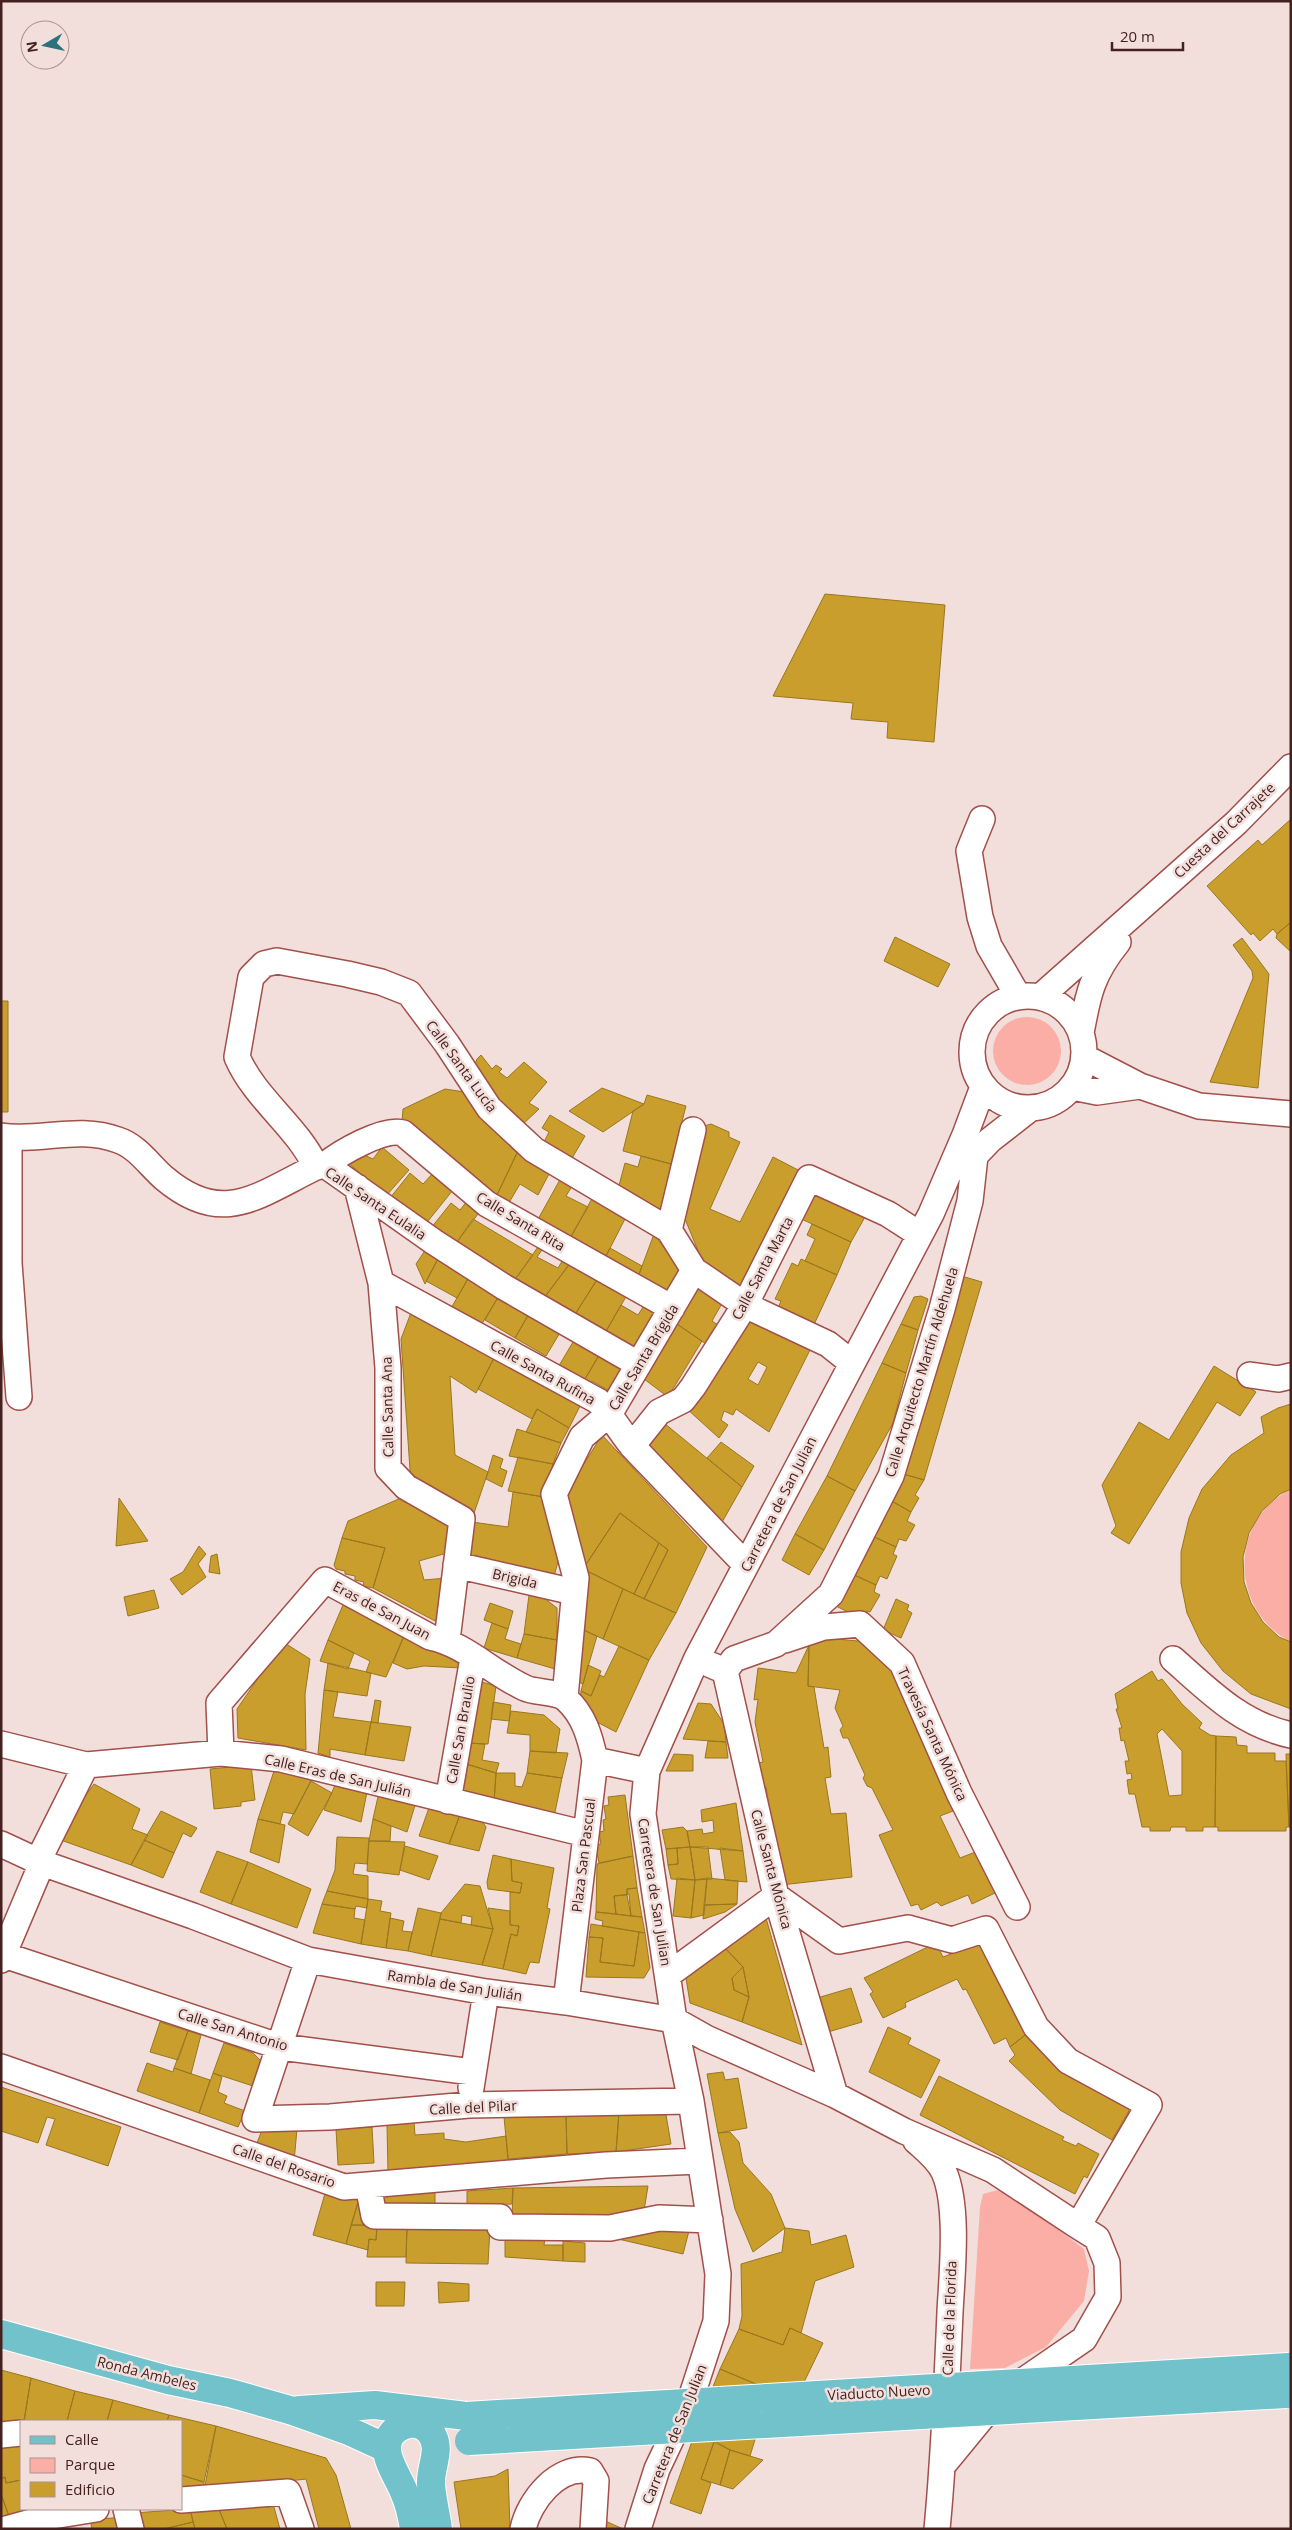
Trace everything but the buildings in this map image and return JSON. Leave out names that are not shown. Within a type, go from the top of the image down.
[{"type":"main road","name":"Ronda Ambeles","points":[[1,2334],[168,2380],[230,2393],[307,2413],[391,2447]]},
{"type":"main road","name":"Viaducto Nuevo","points":[[468,2428],[1289,2380]]},
{"type":"main road","name":"Ronda Ambeles","points":[[307,2413],[374,2405],[468,2428]]},
{"type":"main road","name":"Ronda Ambeles","points":[[307,2413],[377,2468],[406,2495]]},
{"type":"main road","name":"Ronda Ambeles","points":[[391,2447],[412,2424],[432,2446]]},
{"type":"main road","name":"Ronda Ambeles","points":[[391,2447],[397,2470],[413,2474],[421,2472],[432,2446],[468,2428]]},
{"type":"main road","points":[[432,2446],[431,2482],[438,2529]]},
{"type":"main road","points":[[391,2447],[414,2529]]},
{"type":"street","name":"Cuesta del Carrajete","points":[[1029,996],[1157,893],[1236,823],[1291,766]]},
{"type":"street","points":[[982,819],[969,851],[980,917],[989,946],[1029,996]]},
{"type":"street","name":"Cuesta del Carrajete","points":[[1083,1045],[1089,991],[1101,963],[1157,893]]},
{"type":"street","name":"Calle Santa Lucía","points":[[264,964],[277,961],[347,974],[381,982],[409,993],[447,1044],[489,1108],[534,1150],[669,1230]]},
{"type":"street","name":"Calle Santa Eulalia","points":[[264,964],[251,977],[237,1057],[256,1087],[320,1166],[357,1187],[434,1242],[496,1282],[638,1364]]},
{"type":"street","points":[[1083,1045],[1072,1087],[1054,1102],[1031,1108],[1013,1107],[996,1099],[983,1087],[974,1069],[972,1050],[975,1032],[985,1015],[1000,1003],[1029,996],[1058,1004],[1072,1016],[1083,1045],[1140,1086],[1198,1106],[1291,1114]]},
{"type":"street","points":[[1072,1087],[1097,1092],[1140,1086]]},
{"type":"street","name":"Carretera de San Julian","points":[[638,2529],[657,2469],[692,2395],[716,2320],[718,2274],[710,2220],[698,2161],[691,2101],[674,2020],[643,1814],[646,1772],[697,1658],[943,1188],[983,1087]]},
{"type":"street","name":"Carretera de San Julian","points":[[943,1188],[990,1140],[1031,1108]]},
{"type":"street","points":[[693,1130],[669,1230],[694,1270],[745,1305],[828,1344],[852,1363]]},
{"type":"street","name":"Calle Santa Rita","points":[[5,1137],[85,1132],[119,1140],[131,1147],[164,1178],[190,1198],[210,1204],[228,1204],[255,1198],[320,1166],[350,1148],[394,1132],[403,1134],[487,1204],[672,1308]]},
{"type":"street","points":[[5,1137],[9,1263],[19,1396]]},
{"type":"street","name":"Calle Arquitecto Martín Aldehuela","points":[[725,1671],[734,1659],[776,1644],[831,1594],[891,1476],[942,1309],[970,1201],[975,1156]]},
{"type":"street","name":"Calle Santa Marta","points":[[632,1446],[659,1412],[683,1400],[745,1305],[809,1178],[888,1214],[919,1234]]},
{"type":"street","points":[[357,1187],[381,1283]]},
{"type":"street","name":"Calle Santa Brígida","points":[[565,1697],[576,1578],[554,1494],[582,1437],[610,1413],[694,1270]]},
{"type":"street","name":"Calle Santa Rufina","points":[[381,1283],[598,1401],[610,1413],[616,1427],[632,1446],[746,1565]]},
{"type":"street","name":"Calle Santa Ana","points":[[381,1283],[388,1368],[388,1468],[406,1488],[462,1519],[447,1640]]},
{"type":"street","points":[[1250,1375],[1278,1379],[1291,1376]]},
{"type":"street","name":"Brigida","points":[[456,1565],[574,1592]]},
{"type":"street","name":"Eras de San Juan","points":[[221,1753],[219,1703],[325,1580],[430,1637],[447,1640],[473,1658],[526,1689],[565,1697]]},
{"type":"street","name":"Travesía Santa Mónica","points":[[776,1644],[824,1627],[860,1624],[902,1663],[959,1793],[1018,1907]]},
{"type":"street","name":"Calle San Braulio","points":[[448,1801],[473,1658]]},
{"type":"street","points":[[697,1658],[725,1671]]},
{"type":"street","points":[[1173,1659],[1225,1706],[1266,1730],[1291,1735]]},
{"type":"street","name":"Calle Santa Mónica","points":[[725,1671],[776,1896],[835,2095]]},
{"type":"street","points":[[565,1697],[587,1726],[596,1760],[646,1772]]},
{"type":"street","name":"Calle Eras de San Julián","points":[[1,1744],[86,1765],[221,1753],[281,1759],[586,1834]]},
{"type":"street","name":"Plaza San Pascual","points":[[566,2002],[596,1760]]},
{"type":"street","points":[[2,1956],[41,1861],[86,1765]]},
{"type":"street","name":"Rambla de San Julián","points":[[1,1844],[41,1861],[308,1960],[486,1992],[566,2002],[674,2020],[706,2038],[835,2095],[904,2131]]},
{"type":"street","points":[[668,1975],[776,1896],[839,1941],[908,1928],[952,1940],[986,1928],[1036,2027],[1055,2048],[1068,2061],[1149,2105],[1078,2226]]},
{"type":"street","name":"Calle San Antonio","points":[[2,1956],[281,2047],[472,2072]]},
{"type":"street","points":[[281,2047],[308,1960]]},
{"type":"street","points":[[469,2105],[472,2072],[486,1992]]},
{"type":"street","name":"Calle del Pilar","points":[[281,2047],[255,2119],[330,2117],[469,2105],[691,2101]]},
{"type":"street","name":"Calle del Rosario","points":[[1,2067],[344,2187],[606,2165],[698,2161]]},
{"type":"street","points":[[904,2131],[993,2170],[1097,2238],[1107,2263],[1108,2297],[1084,2338],[998,2398],[943,2465]]},
{"type":"street","name":"Calle de la Florida","points":[[904,2131],[933,2156],[944,2172],[952,2201],[952,2274],[943,2465],[937,2529]]},
{"type":"street","points":[[952,2201],[970,2177],[993,2170]]},
{"type":"street","points":[[368,2185],[374,2216],[610,2228],[659,2218],[710,2220]]},
{"type":"street","points":[[1,2435],[20,2433]]},
{"type":"street","points":[[524,2529],[526,2516],[539,2496],[565,2473],[576,2470],[590,2471],[596,2481],[593,2529]]},
{"type":"street","points":[[182,2500],[288,2492],[302,2529]]},
{"type":"street","points":[[6,2529],[52,2512],[81,2510]]},
{"type":"street","points":[[126,2510],[131,2529]]},
{"type":"green space","points":[[1027,1017],[1040,1020],[1051,1027],[1058,1038],[1061,1051],[1058,1064],[1051,1075],[1040,1082],[1027,1085],[1014,1082],[1003,1075],[996,1064],[993,1051],[996,1038],[1003,1027],[1014,1020]]},
{"type":"green space","points":[[1291,1489],[1291,1642],[1271,1628],[1256,1609],[1248,1588],[1244,1566],[1247,1543],[1256,1522],[1270,1503]]},
{"type":"green space","points":[[998,2190],[1017,2198],[1084,2249],[1089,2271],[1084,2301],[1046,2347],[1005,2368],[970,2369],[980,2207],[983,2194]]}]
